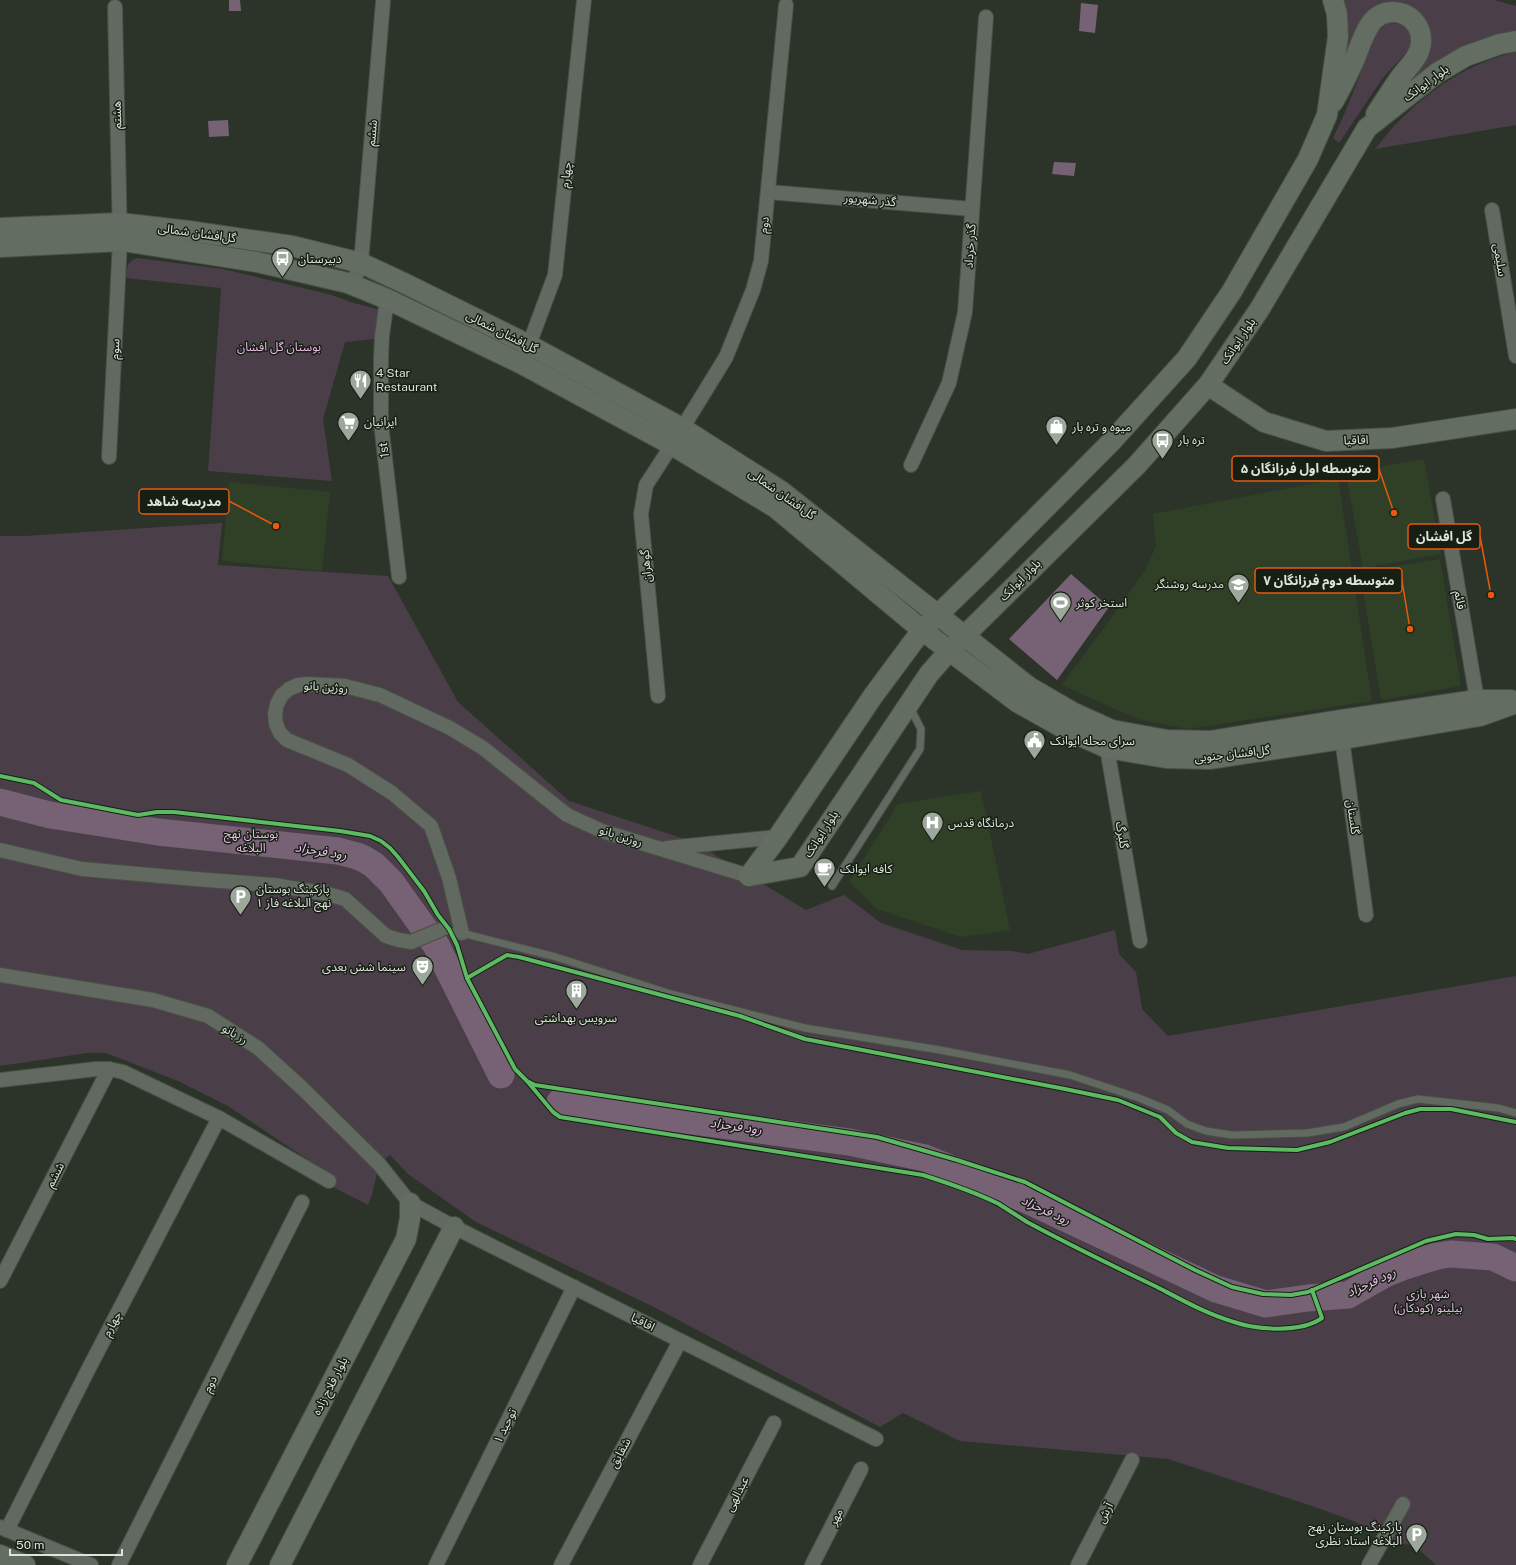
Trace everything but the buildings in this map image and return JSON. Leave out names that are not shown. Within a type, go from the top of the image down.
[{"type":"main road","points":[[1327,115],[1338,37],[1337,14],[1333,0]]},
{"type":"main road","points":[[749,876],[873,696],[922,630],[1107,446],[1187,358],[1232,291],[1308,158],[1372,22],[1381,15],[1396,12],[1406,15],[1416,21],[1419,29],[1421,44],[1417,55],[1399,79],[1367,128]]},
{"type":"main road","name":"بلوار ایوانک","points":[[749,876],[800,867],[908,703],[929,674],[949,651],[1137,464],[1208,385],[1259,310],[1367,128],[1438,73],[1466,56],[1500,44],[1516,41]]},
{"type":"main road","name":"گل‌افشان شمالی","points":[[0,228],[120,232],[189,231],[292,246],[361,264],[406,284],[529,345],[682,428],[781,491],[964,636]]},
{"type":"main road","name":"گل‌افشان شمالی","points":[[0,247],[120,232],[257,262],[352,286],[387,299],[522,364],[672,445],[776,508],[949,651]]},
{"type":"main road","name":"اقاقیا","points":[[1208,385],[1264,422],[1326,441],[1392,438],[1516,419]]},
{"type":"main road","name":"گل‌افشان جنوبی","points":[[964,636],[1029,687],[1072,712],[1110,739],[1210,741],[1477,700],[1516,700]]},
{"type":"main road","name":"گل‌افشان جنوبی","points":[[949,651],[1017,702],[1065,729],[1110,739],[1166,758],[1209,759],[1342,739],[1480,716],[1516,703]]},
{"type":"main road","name":"بلوار فلاح زاده","points":[[237,1565],[406,1239],[410,1218],[410,1203]]},
{"type":"main road","points":[[280,1565],[454,1227]]},
{"type":"main road","points":[[0,1555],[25,1565]]},
{"type":"street","name":"چهارم","points":[[522,364],[555,275],[584,0]]},
{"type":"street","name":"ششم","points":[[352,286],[361,264],[383,2]]},
{"type":"street","name":"دوم","points":[[672,445],[726,357],[754,290],[761,261],[786,5]]},
{"type":"street","name":"هشتم","points":[[115,7],[120,232]]},
{"type":"street","name":"گذر خرداد","points":[[911,465],[948,383],[965,312],[986,17]]},
{"type":"street","name":"گذر شهریور","points":[[768,192],[972,208]]},
{"type":"street","name":"سلیمی","points":[[1492,210],[1516,356]]},
{"type":"street","name":"سوم","points":[[110,457],[120,232]]},
{"type":"street","name":"1st","points":[[387,299],[380,358],[381,424],[399,577]]},
{"type":"street","name":"گوهران","points":[[658,696],[641,514],[646,485],[672,445]]},
{"type":"street","name":"قائم","points":[[1443,500],[1477,700]]},
{"type":"street","name":"روژین بانو","points":[[462,933],[449,878],[431,826],[392,793],[348,765],[287,740],[280,733],[276,724],[275,714],[279,700],[289,689],[298,685],[345,686],[380,695],[450,728],[483,748],[567,815],[602,831],[749,876]]},
{"type":"street","name":"گلستان","points":[[1340,720],[1366,914]]},
{"type":"street","name":"گلبرگ","points":[[1110,739],[1140,941]]},
{"type":"street","points":[[661,848],[778,836]]},
{"type":"street","points":[[0,850],[82,869],[274,884],[328,894],[345,899],[386,936],[399,940],[414,941],[440,930]]},
{"type":"street","name":"رز بانو","points":[[0,975],[153,1000],[208,1016],[258,1048],[302,1088],[379,1164],[410,1203]]},
{"type":"street","points":[[0,1080],[96,1069],[109,1069],[123,1072],[219,1118],[329,1181]]},
{"type":"street","name":"ششم","points":[[0,1280],[109,1069]]},
{"type":"street","name":"چهارم","points":[[3,1529],[88,1370],[219,1118]]},
{"type":"street","name":"دوم","points":[[119,1565],[302,1202]]},
{"type":"street","name":"اقاقیا","points":[[410,1203],[454,1227],[876,1440]]},
{"type":"street","name":"توحید ۱","points":[[436,1565],[574,1287]]},
{"type":"street","name":"شقایق","points":[[561,1565],[680,1341]]},
{"type":"street","name":"عبدالهی","points":[[700,1565],[774,1423]]},
{"type":"street","name":"آرش","points":[[1078,1565],[1132,1460]]},
{"type":"street","name":"مهر","points":[[812,1565],[861,1469]]},
{"type":"street","points":[[1369,1565],[1403,1504]]},
{"type":"street","points":[[3,1529],[91,1565]]},
{"type":"lane","points":[[832,886],[920,749],[921,729],[908,703]]},
{"type":"lane","points":[[440,930],[462,933],[556,957],[671,994],[805,1028],[940,1050],[1070,1075],[1139,1098],[1168,1110],[1187,1124],[1206,1131],[1232,1135],[1307,1134],[1344,1127],[1398,1104],[1418,1099],[1498,1108],[1516,1113]]},
{"type":"shaded area","points":[[229,0],[240,0],[241,11],[229,11]]},
{"type":"shaded area","points":[[1081,3],[1098,5],[1095,33],[1079,31]]},
{"type":"shaded area","points":[[228,120],[229,136],[209,137],[208,121]]},
{"type":"shaded area","points":[[1054,162],[1076,163],[1074,176],[1052,174]]},
{"type":"shaded area","points":[[1424,459],[1441,554],[1363,568],[1346,473]]},
{"type":"shaded area","name":"مدرسه روشنگر","points":[[1338,479],[1372,701],[1187,729],[1137,719],[1062,685],[1145,571],[1156,546],[1153,514]]},
{"type":"shaded area","points":[[229,482],[330,492],[322,571],[222,561]]},
{"type":"shaded area","points":[[1440,559],[1461,686],[1381,700],[1360,572]]},
{"type":"shaded area","name":"استخر کوثر","points":[[1071,574],[1109,607],[1057,680],[1009,639]]},
{"type":"shaded area","name":"درمانگاه قدس","points":[[981,791],[1010,930],[961,937],[877,909],[849,882],[898,804]]},
{"type":"green space","points":[[1342,0],[1494,0],[1516,6],[1516,33],[1425,70],[1407,83],[1425,55],[1393,5],[1344,61]]},
{"type":"green space","points":[[1388,23],[1399,24],[1407,28],[1411,36],[1411,47],[1382,79],[1339,143],[1333,138],[1344,115],[1377,32]]},
{"type":"green space","points":[[1516,52],[1516,125],[1375,149],[1397,123],[1437,88],[1466,70],[1498,57]]},
{"type":"green space","name":"بوستان گل افشان","points":[[137,258],[223,269],[332,295],[350,302],[381,310],[374,339],[345,342],[323,419],[332,481],[208,471],[221,288],[126,278],[126,271],[129,263]]},
{"type":"green space","name":"بوستان نهج البلاغه","points":[[222,523],[218,565],[388,576],[458,702],[569,801],[694,842],[806,910],[844,895],[881,923],[962,950],[1012,951],[1028,954],[1115,930],[1119,954],[1136,972],[1142,1009],[1168,1036],[1516,976],[1516,1565],[1436,1565],[1414,1545],[1403,1544],[1353,1521],[1315,1507],[1168,1459],[960,1441],[903,1413],[880,1427],[652,1306],[476,1222],[408,1174],[390,1155],[379,1164],[372,1195],[368,1205],[333,1187],[335,1178],[228,1106],[178,1081],[106,1053],[87,1053],[0,1066],[0,536],[25,536]]},
{"type":"waterway","name":"رود فرحزاد","points":[[0,802],[50,815],[158,832],[338,851],[364,859],[374,865],[391,882],[436,945],[501,1075]]},
{"type":"waterway","name":"رود فرحزاد","points":[[560,1102],[849,1142],[925,1158],[1027,1200],[1216,1289],[1266,1304],[1308,1298],[1348,1295],[1385,1274],[1437,1256],[1451,1254],[1493,1257],[1516,1268]]},
{"type":"cycle path","points":[[0,776],[34,783],[61,800],[138,815],[157,812],[174,812],[340,831],[370,836],[381,841],[390,848],[424,891],[438,915],[449,929],[457,945],[467,978]]},
{"type":"cycle path","points":[[1516,1122],[1451,1109],[1420,1109],[1405,1113],[1330,1142],[1297,1150],[1228,1148],[1192,1142],[1176,1133],[1160,1117],[1118,1100],[805,1039],[740,1016],[519,957],[507,955],[467,978],[515,1069],[527,1081],[535,1085],[877,1137],[957,1160],[1025,1182],[1195,1270],[1232,1287],[1263,1294],[1291,1295],[1308,1292],[1426,1241],[1456,1234],[1474,1235],[1488,1239],[1516,1239]]},
{"type":"cycle path","points":[[527,1081],[553,1112],[560,1117],[923,1175],[942,1181],[999,1204],[1043,1231],[1195,1306],[1224,1319],[1244,1325],[1279,1329],[1303,1326],[1313,1323],[1322,1318],[1312,1290]]},
{"type":"place","name":"دبیرستان","points":[[283,278]]},
{"type":"place","name":"4 Star Restaurant","points":[[361,400]]},
{"type":"place","name":"ایرانیان","points":[[348,442]]},
{"type":"place","name":"میوه و تره بار","points":[[1057,446]]},
{"type":"place","name":"تره بار","points":[[1162,460]]},
{"type":"place","name":"متوسطه اول فرزانگان ۵","points":[[1394,513]]},
{"type":"place","name":"مدرسه شاهد","points":[[276,526]]},
{"type":"place","name":"گل افشان","points":[[1491,595]]},
{"type":"place","name":"مدرسه روشنگر","points":[[1239,604]]},
{"type":"place","name":"استخر کوثر","points":[[1061,622]]},
{"type":"place","name":"متوسطه دوم فرزانگان ۷","points":[[1410,629]]},
{"type":"place","name":"سرای محله ایوانک","points":[[1034,760]]},
{"type":"place","name":"درمانگاه قدس","points":[[933,842]]},
{"type":"place","name":"کافه ایوانک","points":[[825,888]]},
{"type":"place","name":"پارکینگ بوستان نهج البلاغه فاز ۱","points":[[240,916]]},
{"type":"place","name":"سینما شش بعدی","points":[[422,986]]},
{"type":"place","name":"سرویس بهداشتی","points":[[576,1010]]},
{"type":"place","name":"پارکینگ بوستان نهج البلاغه استاد نظری","points":[[1417,1554]]},
{"type":"park label","name":"شهر بازی بیلینو (کودکان)","points":[[1428,1301]]}]
